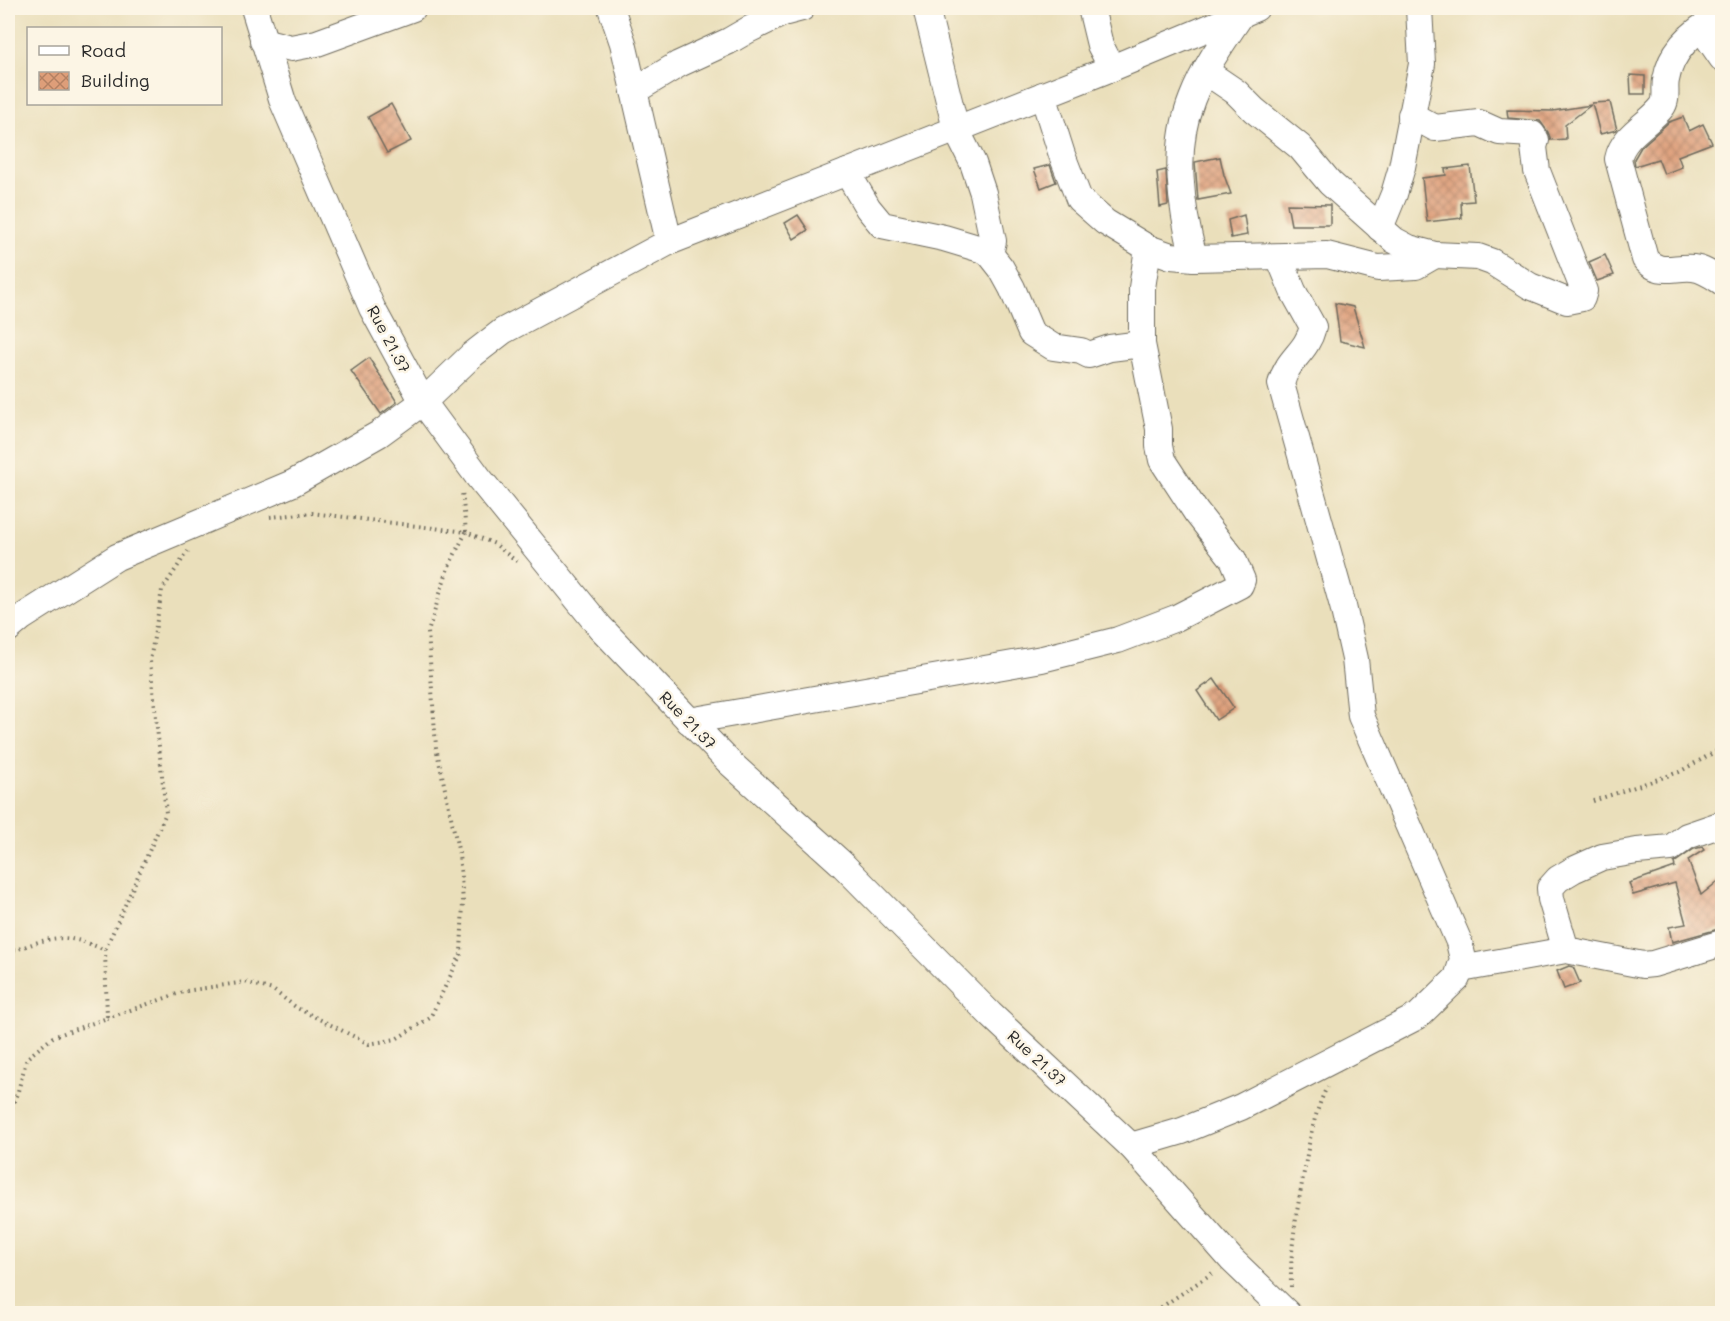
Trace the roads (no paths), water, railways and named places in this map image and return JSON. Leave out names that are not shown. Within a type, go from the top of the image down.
[{"type":"street","name":"Rue 21.37","points":[[254,8],[283,102],[372,308],[423,402],[479,478],[600,627],[729,762],[841,863],[990,1014],[1131,1146],[1232,1260],[1290,1302]]},
{"type":"street","points":[[264,41],[291,48],[317,43],[413,8]]},
{"type":"street","points":[[611,8],[623,43],[669,242]]},
{"type":"street","points":[[634,91],[679,64],[783,13],[802,8]]},
{"type":"street","points":[[926,8],[956,129],[974,163],[983,193],[993,241],[990,254]]},
{"type":"street","points":[[1091,8],[1100,45],[1112,68]]},
{"type":"street","points":[[1380,228],[1402,167],[1422,64],[1419,8]]},
{"type":"street","points":[[8,629],[21,618],[117,557],[294,483],[379,434],[423,402],[472,355],[503,332],[669,242],[1112,68],[1249,10]]},
{"type":"street","points":[[1194,258],[1187,231],[1180,169],[1191,101],[1205,71],[1249,10]]},
{"type":"street","points":[[1722,58],[1712,22],[1677,50],[1666,81],[1663,106],[1620,147],[1618,159],[1645,259],[1651,267],[1659,270],[1694,268],[1707,272],[1722,282]]},
{"type":"street","points":[[1205,71],[1236,92],[1254,110],[1300,147],[1330,183],[1394,240],[1409,248],[1435,255],[1478,257],[1492,262],[1530,286],[1567,302],[1582,298],[1584,291],[1537,171],[1534,147],[1536,140],[1532,134],[1499,132],[1479,123],[1435,128],[1411,115]]},
{"type":"street","points":[[1043,95],[1078,199],[1105,222],[1148,248],[1171,256],[1194,258],[1327,255],[1378,268],[1416,266],[1435,255]]},
{"type":"street","points":[[847,172],[868,208],[882,225],[970,245],[990,254],[1012,288],[1032,333],[1053,347],[1082,351],[1089,355],[1110,348],[1142,344]]},
{"type":"street","points":[[689,721],[1042,659],[1119,640],[1176,618],[1240,585],[1242,580],[1233,559],[1196,512],[1162,460],[1159,429],[1142,344],[1142,288],[1148,248]]},
{"type":"street","points":[[1131,1146],[1182,1131],[1241,1107],[1418,1016],[1457,978],[1463,959],[1459,942],[1360,716],[1355,659],[1343,606],[1281,384],[1284,372],[1292,360],[1304,350],[1313,327],[1293,291],[1279,257]]},
{"type":"street","points":[[1566,950],[1551,899],[1550,888],[1558,879],[1602,857],[1671,848],[1687,836],[1722,824]]},
{"type":"street","points":[[1461,969],[1566,950],[1643,964],[1663,962],[1722,943]]}]
